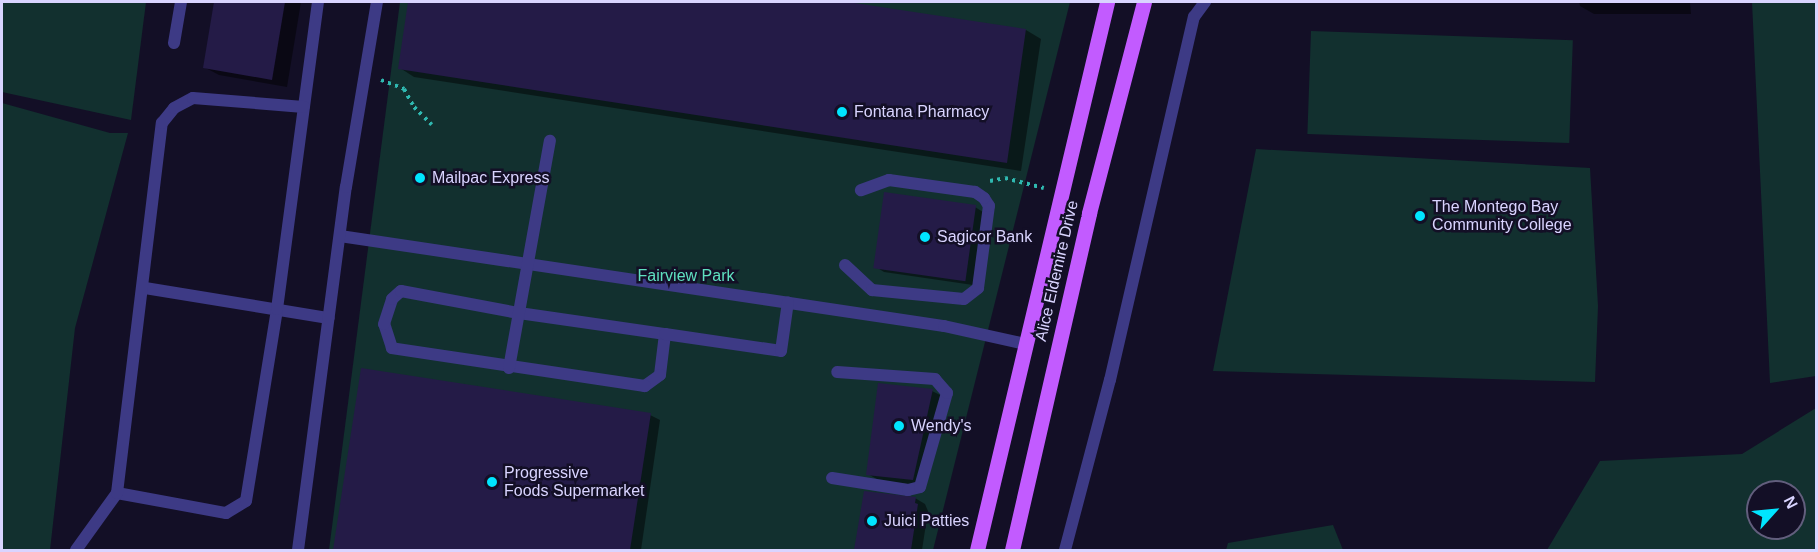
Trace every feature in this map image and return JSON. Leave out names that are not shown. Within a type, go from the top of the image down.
[{"type":"main road","name":"Alice Eldemire Drive","points":[[977,550],[1107,2]]},
{"type":"main road","name":"Alice Eldemire Drive","points":[[1012,550],[1089,213],[1144,2]]},
{"type":"lane","points":[[174,43],[181,2]]},
{"type":"lane","points":[[117,493],[226,513],[246,501],[277,309],[318,2]]},
{"type":"lane","points":[[298,550],[340,236],[377,2]]},
{"type":"lane","points":[[1065,550],[1110,380],[1194,17],[1205,2]]},
{"type":"lane","points":[[76,550],[117,493],[145,288],[162,123],[174,108],[193,98],[304,107]]},
{"type":"lane","points":[[509,368],[550,141]]},
{"type":"lane","points":[[844,265],[872,290],[964,299],[978,288],[989,206],[975,192],[889,180],[861,190]]},
{"type":"lane","points":[[340,236],[944,326],[1026,344]]},
{"type":"lane","points":[[145,288],[329,318]]},
{"type":"lane","points":[[665,334],[660,375],[645,386],[509,368],[392,348],[384,324],[386,311],[401,291],[519,313],[665,334],[782,351],[788,302]]},
{"type":"lane","points":[[832,478],[908,490],[920,487],[947,393],[935,379],[837,372]]},
{"type":"path","points":[[365,73],[404,89],[414,107],[432,125]]},
{"type":"path","points":[[975,192],[993,179],[1005,178],[1062,193]]},
{"type":"green space","points":[[2,2],[146,2],[131,120],[2,92]]},
{"type":"green space","name":"Fairview Park","points":[[400,2],[1070,2],[933,550],[329,550]]},
{"type":"green space","points":[[1752,2],[1816,2],[1816,376],[1770,383]]},
{"type":"green space","points":[[1311,31],[1573,40],[1569,143],[1307,134]]},
{"type":"green space","points":[[2,103],[110,133],[128,133],[75,328],[50,550],[2,550]]},
{"type":"green space","points":[[1256,149],[1590,168],[1598,306],[1595,382],[1213,371]]},
{"type":"green space","points":[[1816,408],[1816,550],[1547,550],[1600,461],[1742,454]]},
{"type":"green space","points":[[1333,525],[1343,550],[1226,550],[1228,543]]},
{"type":"building","points":[[214,2],[285,2],[272,80],[203,68]]},
{"type":"building","name":"Fontana Pharmacy","points":[[408,2],[848,2],[1026,29],[1007,163],[398,69]]},
{"type":"building","name":"Sagicor Bank","points":[[884,192],[976,205],[965,281],[873,268]]},
{"type":"building","name":"Progressive Foods Supermarket","points":[[361,368],[651,413],[630,550],[333,550]]},
{"type":"building","name":"Wendy's","points":[[878,383],[933,389],[913,480],[866,475]]},
{"type":"building","points":[[864,491],[916,497],[915,503],[918,504],[911,550],[854,550]]},
{"type":"place","name":"Fontana Pharmacy","points":[[842,112]]},
{"type":"place","name":"Mailpac Express","points":[[420,178]]},
{"type":"place","name":"The Montego Bay Community College","points":[[1420,216]]},
{"type":"place","name":"Sagicor Bank","points":[[925,237]]},
{"type":"place","name":"Wendy's","points":[[899,426]]},
{"type":"place","name":"Progressive Foods Supermarket","points":[[492,482]]},
{"type":"place","name":"Juici Patties","points":[[872,521]]}]
